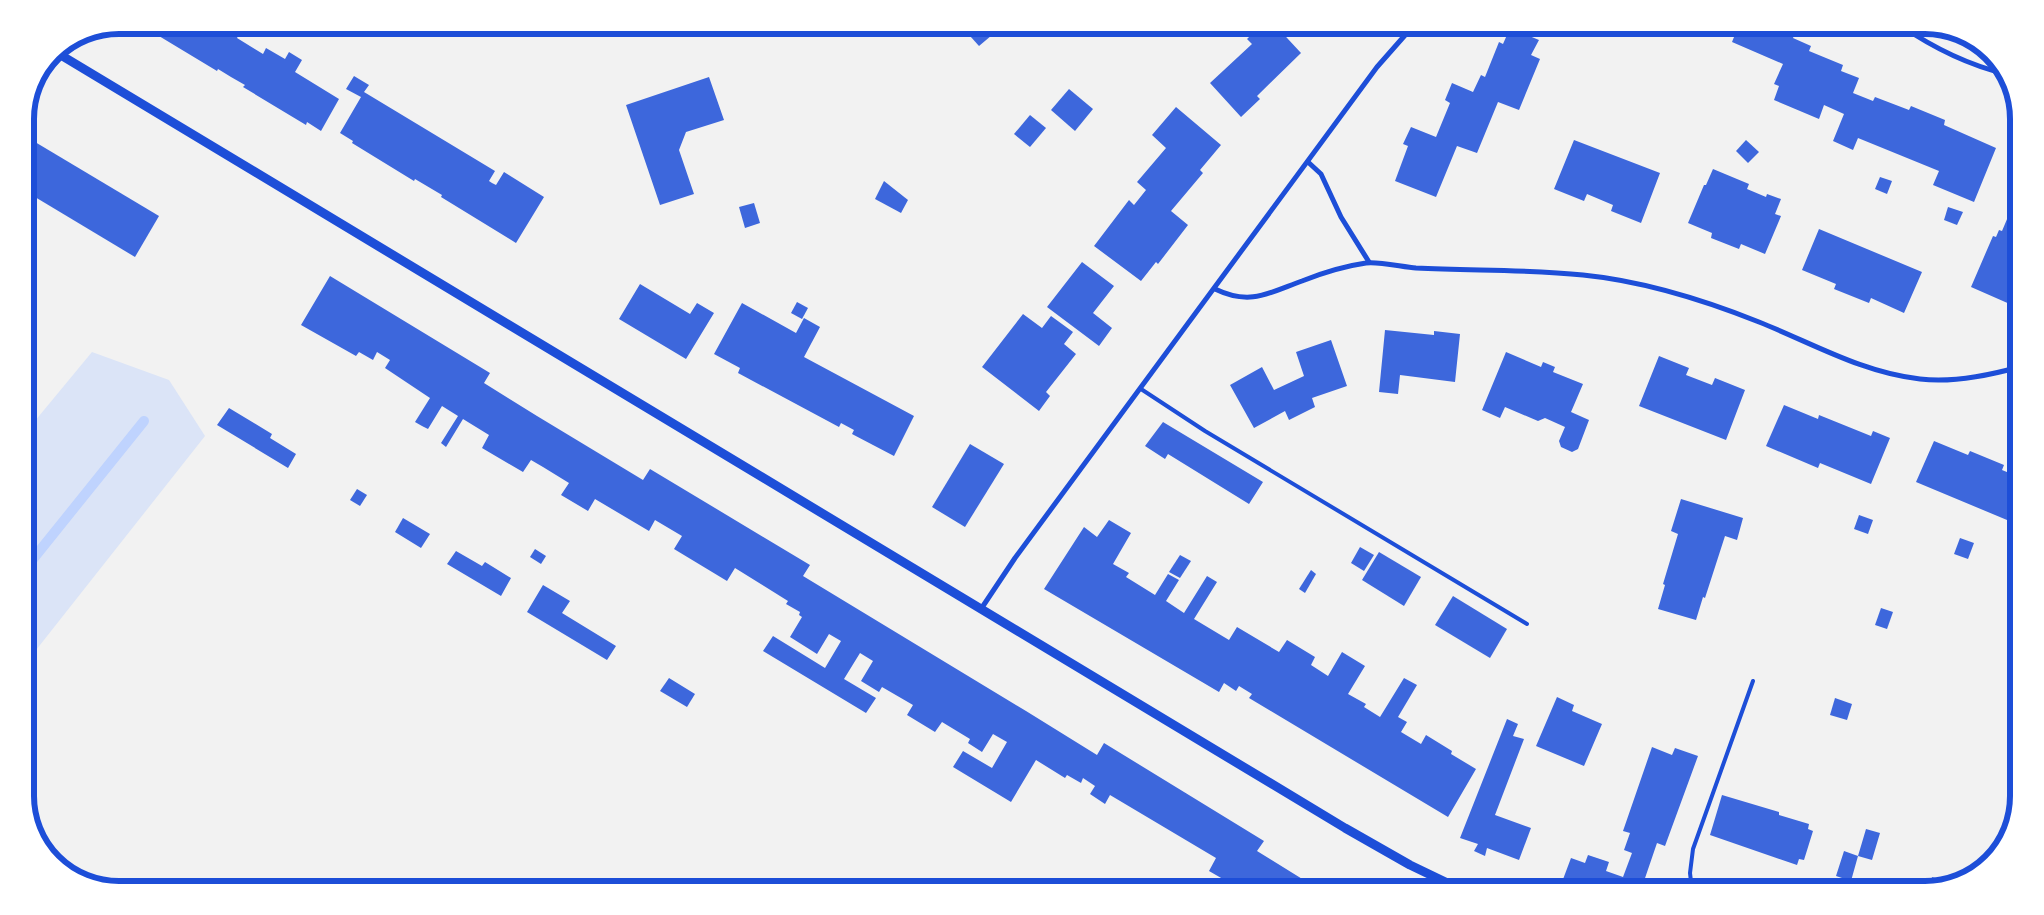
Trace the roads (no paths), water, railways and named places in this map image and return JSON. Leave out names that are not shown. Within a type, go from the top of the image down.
[{"type":"street","points":[[981,609],[1015,558],[1377,67],[1406,34]]},
{"type":"street","points":[[1916,34],[1952,55],[1996,71]]},
{"type":"street","points":[[62,56],[1344,828],[1410,865],[1443,881]]},
{"type":"street","points":[[1308,162],[1321,174],[1341,217],[1369,262]]},
{"type":"street","points":[[1215,289],[1229,296],[1254,298],[1313,277],[1369,262],[1416,268],[1557,272],[1586,275],[1644,286],[1728,310],[1858,364],[1896,375],[1921,379],[1970,378],[2010,370]]},
{"type":"lane","points":[[1141,389],[1205,431],[1527,624]]},
{"type":"lane","points":[[1691,881],[1693,849],[1753,681]]},
{"type":"waterway","points":[[34,558],[144,421]]}]
